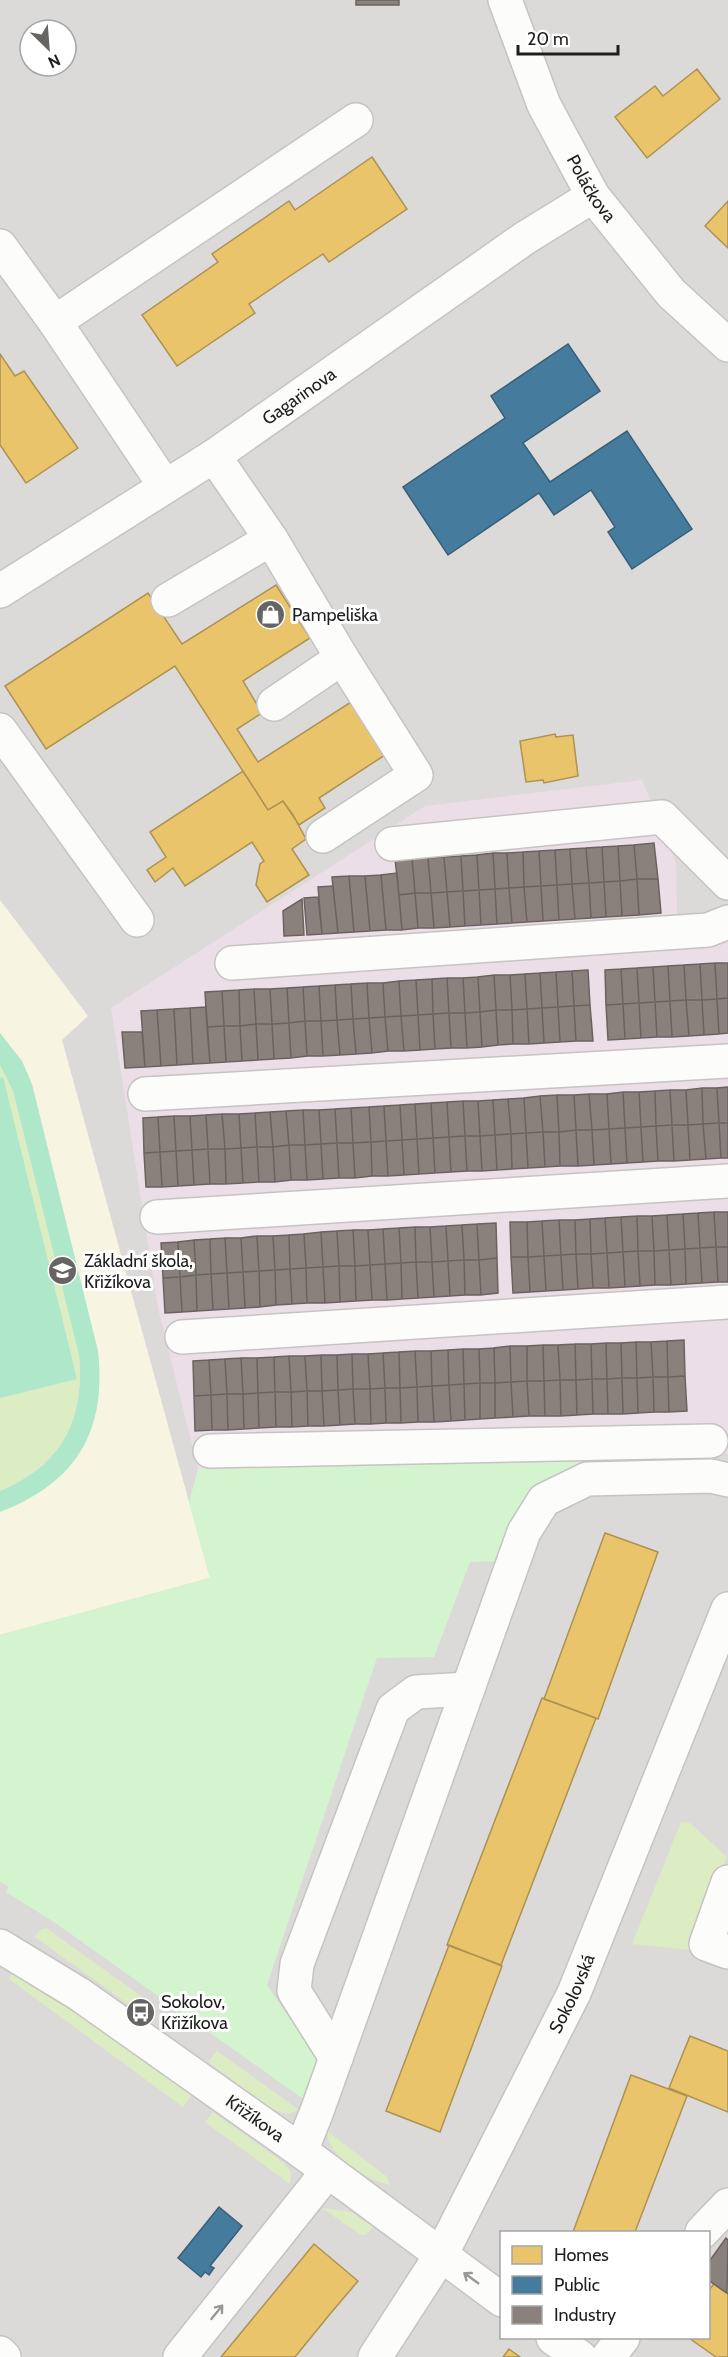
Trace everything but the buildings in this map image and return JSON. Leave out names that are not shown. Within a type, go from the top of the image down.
[{"type":"street","name":"Poláčkova","points":[[505,0],[544,105],[593,196],[671,293],[728,345]]},
{"type":"street","points":[[55,322],[356,120]]},
{"type":"street","name":"Gagarinova","points":[[0,591],[214,456],[525,238],[593,196]]},
{"type":"street","points":[[0,246],[55,322],[165,486]]},
{"type":"street","points":[[214,456],[271,539],[342,658],[416,774],[323,836]]},
{"type":"street","points":[[168,600],[271,539]]},
{"type":"street","points":[[274,704],[342,658]]},
{"type":"street","points":[[0,730],[137,920]]},
{"type":"street","points":[[392,844],[662,817],[728,883]]},
{"type":"street","points":[[232,963],[708,930],[728,922]]},
{"type":"street","points":[[145,1094],[728,1061]]},
{"type":"street","points":[[158,1217],[728,1181]]},
{"type":"street","points":[[182,1337],[728,1302]]},
{"type":"street","points":[[210,1451],[711,1441]]},
{"type":"street","points":[[301,2151],[524,1532],[544,1500],[587,1479],[711,1476],[728,1480]]},
{"type":"street","name":"Sokolovská","points":[[375,2357],[441,2255],[574,1993],[728,1609]]},
{"type":"street","points":[[336,2058],[294,1991],[297,1964],[393,1709],[416,1692],[468,1689]]},
{"type":"street","points":[[728,1882],[706,1944],[728,1952]]},
{"type":"street","name":"Křižíkova","points":[[0,1946],[79,1994],[301,2151],[500,2299]]},
{"type":"street","points":[[180,2357],[328,2171]]},
{"type":"street","points":[[703,2231],[728,2205]]},
{"type":"street","points":[[556,2339],[580,2357]]},
{"type":"street","points":[[608,2357],[622,2339]]},
{"type":"street","points":[[0,2353],[4,2357]]},
{"type":"shaded area","points":[[0,0],[728,0],[728,2357],[0,2357]]},
{"type":"shaded area","points":[[450,258],[470,262],[238,422],[241,399]]},
{"type":"shaded area","points":[[0,270],[106,427],[81,444],[0,324]]},
{"type":"shaded area","points":[[3,556],[25,560],[0,573],[0,558]]},
{"type":"shaded area","points":[[20,773],[90,870],[67,886],[0,794],[0,788]]},
{"type":"shaded area","points":[[642,780],[676,863],[677,914],[728,917],[728,1454],[604,1444],[198,1469],[158,1308],[111,1008],[425,806]]},
{"type":"shaded area","name":"Základní škola, Křižíkova","points":[[0,900],[88,1016],[62,1040],[210,1578],[0,1635]]},
{"type":"shaded area","points":[[690,1957],[728,1971],[728,1997],[681,1980]]},
{"type":"shaded area","points":[[270,2192],[288,2208],[166,2357],[134,2357]]},
{"type":"shaded area","points":[[0,2306],[58,2353],[55,2357],[0,2357]]},
{"type":"green space","points":[[0,1033],[22,1061],[32,1084],[98,1351],[99,1380],[97,1406],[91,1430],[81,1451],[67,1470],[49,1486],[0,1512],[0,1491],[39,1468],[54,1454],[65,1438],[78,1400],[80,1378],[79,1355],[13,1091],[0,1065]]},
{"type":"green space","points":[[0,1065],[13,1091],[79,1355],[80,1378],[73,1420],[54,1454],[39,1468],[0,1491]]},
{"type":"green space","points":[[3,1077],[77,1379],[0,1398],[0,1078]]},
{"type":"green space","points":[[604,1444],[562,1481],[505,1561],[470,1562],[434,1657],[377,1658],[267,1985],[324,2070],[309,2103],[54,1922],[6,1892],[9,1887],[0,1882],[0,1635],[210,1578],[189,1502],[198,1469]]},
{"type":"green space","points":[[681,1822],[690,1823],[727,1857],[692,1950],[632,1944]]},
{"type":"green space","points":[[46,1928],[145,1999],[136,2010],[35,1937],[40,1930]]},
{"type":"green space","points":[[14,1970],[42,1986],[191,2095],[183,2107],[9,1979]]},
{"type":"green space","points":[[217,2051],[299,2110],[289,2114],[274,2110],[208,2062]]},
{"type":"green space","points":[[213,2112],[284,2163],[291,2172],[290,2184],[205,2122]]},
{"type":"green space","points":[[327,2131],[386,2176],[390,2185],[381,2183],[350,2166],[333,2149]]},
{"type":"green space","points":[[322,2208],[351,2212],[373,2227],[365,2235],[361,2235]]},
{"type":"place","name":"Pampeliška","points":[[271,615]]},
{"type":"place","name":"Základní škola, Křižíkova","points":[[63,1271]]},
{"type":"place","name":"Sokolov, Křižíkova","points":[[140,2012]]}]
